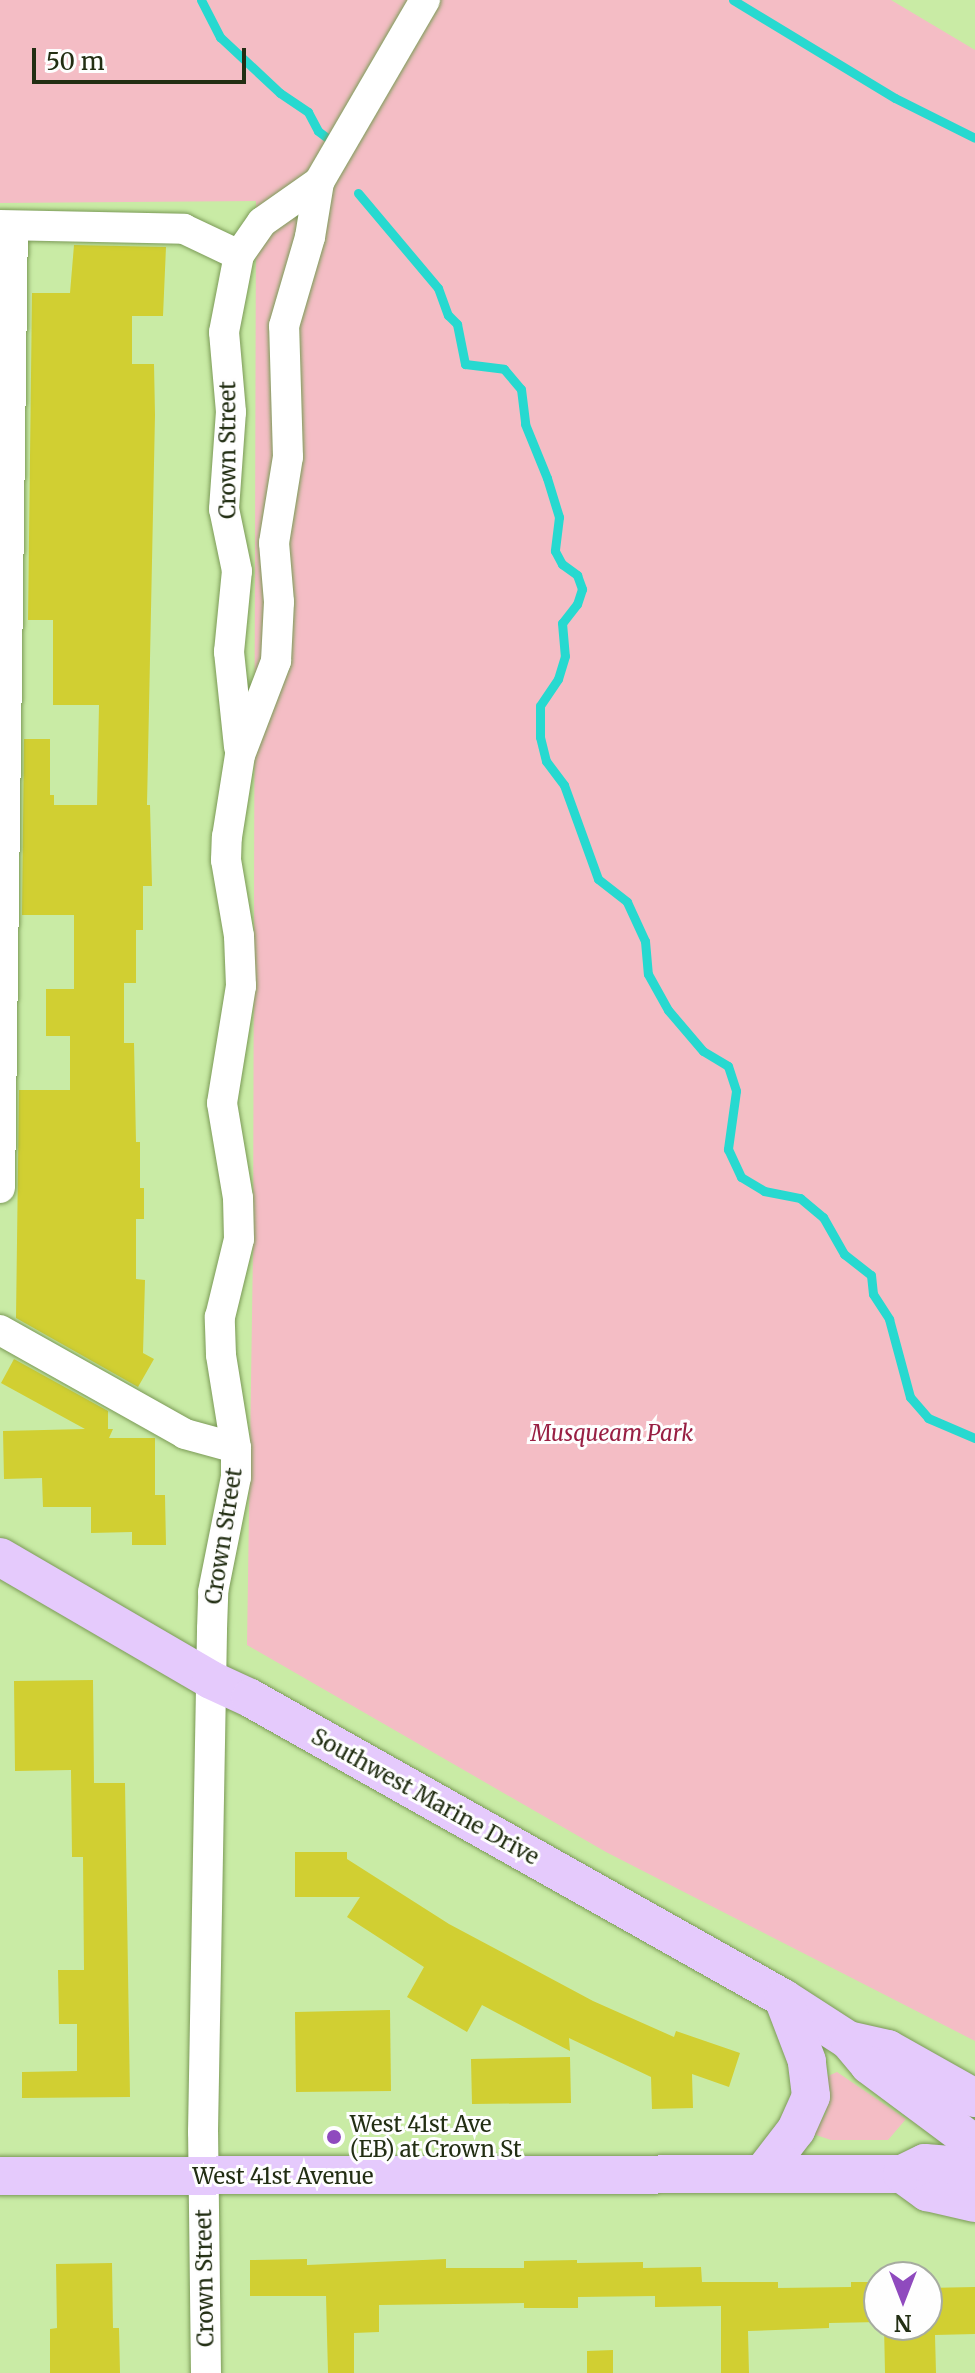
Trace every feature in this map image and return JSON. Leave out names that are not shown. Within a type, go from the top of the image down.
[{"type":"main road","name":"Southwest Marine Drive","points":[[0,1557],[211,1680],[250,1698],[783,1998],[848,2040],[869,2065],[975,2144]]},
{"type":"main road","points":[[762,2174],[796,2130],[811,2096],[807,2061],[783,1998]]},
{"type":"main road","name":"Southwest Marine Drive","points":[[848,2040],[888,2049],[975,2098]]},
{"type":"main road","name":"West 41st Avenue","points":[[0,2176],[902,2174],[925,2163],[975,2167]]},
{"type":"main road","points":[[902,2174],[927,2192],[975,2203]]},
{"type":"street","name":"Crown Street","points":[[206,2373],[203,2176],[213,1592],[236,1477],[236,1448],[221,1355],[220,1317],[239,1239],[238,1198],[222,1103],[241,986],[239,936],[226,860],[240,755],[276,661],[279,602],[274,543],[288,457],[284,326],[310,237],[319,182],[425,0]]},
{"type":"street","name":"Crown Street","points":[[240,755],[229,652],[237,571],[224,509],[231,412],[224,332],[239,255],[262,222],[319,182]]},
{"type":"street","points":[[0,1188],[7,225],[184,229],[239,255]]},
{"type":"street","points":[[0,1330],[185,1434],[236,1448]]},
{"type":"green space","name":"Musqueam Park","points":[[0,0],[891,0],[975,50],[975,2041],[606,1852],[247,1645],[253,1250],[256,201],[0,203]]},
{"type":"green space","points":[[837,2072],[906,2119],[888,2140],[831,2140],[813,2134],[826,2113],[828,2076]]},
{"type":"building","points":[[74,245],[166,247],[163,316],[132,316],[132,364],[154,364],[155,415],[147,805],[150,805],[152,886],[143,886],[143,930],[136,930],[136,983],[124,983],[124,1043],[134,1043],[136,1142],[140,1142],[140,1188],[144,1188],[144,1219],[136,1219],[136,1279],[145,1280],[143,1353],[154,1359],[138,1387],[16,1318],[19,1090],[70,1090],[70,1036],[46,1036],[46,989],[74,989],[74,915],[22,915],[24,739],[50,739],[50,795],[54,795],[54,805],[97,805],[99,705],[53,705],[53,620],[28,620],[32,293],[70,293]]},
{"type":"building","points":[[14,1359],[108,1411],[108,1429],[113,1429],[109,1438],[155,1438],[155,1495],[165,1495],[166,1545],[132,1545],[132,1532],[91,1533],[91,1507],[43,1507],[42,1478],[4,1479],[3,1431],[85,1429],[1,1383]]},
{"type":"building","points":[[93,1680],[94,1783],[125,1783],[130,2097],[22,2098],[22,2072],[77,2071],[77,2024],[59,2024],[58,1970],[84,1970],[83,1857],[72,1857],[71,1770],[15,1771],[14,1681]]},
{"type":"building","points":[[295,1852],[347,1852],[347,1859],[449,1924],[593,2001],[674,2037],[676,2031],[740,2053],[729,2087],[692,2074],[693,2108],[652,2109],[651,2077],[569,2038],[570,2051],[482,2005],[467,2032],[407,1997],[424,1967],[347,1917],[360,1897],[295,1897]]},
{"type":"building","points":[[390,2010],[391,2091],[296,2092],[295,2012]]},
{"type":"building","points":[[570,2057],[571,2103],[472,2104],[471,2059]]},
{"type":"building","points":[[307,2259],[307,2265],[446,2259],[446,2268],[524,2268],[524,2261],[643,2262],[643,2268],[701,2267],[702,2282],[778,2282],[778,2288],[851,2287],[851,2282],[863,2282],[863,2322],[829,2323],[829,2328],[748,2331],[749,2373],[721,2373],[721,2306],[655,2307],[655,2296],[578,2297],[578,2308],[524,2308],[524,2303],[379,2305],[379,2332],[354,2333],[354,2373],[328,2373],[326,2296],[250,2296],[250,2260]]},
{"type":"building","points":[[112,2263],[113,2328],[119,2328],[120,2373],[50,2373],[50,2329],[57,2328],[56,2264]]},
{"type":"building","points":[[975,2287],[975,2334],[943,2335],[943,2288]]},
{"type":"building","points":[[884,2341],[935,2341],[936,2373],[885,2373]]},
{"type":"building","points":[[613,2350],[613,2373],[587,2373],[587,2351]]},
{"type":"waterway","points":[[201,0],[220,37],[280,93],[308,112],[318,131],[330,140]]},
{"type":"waterway","points":[[733,0],[895,98],[975,138]]},
{"type":"waterway","points":[[358,193],[438,288],[448,315],[457,324],[465,364],[504,369],[521,389],[525,424],[559,517],[555,551],[562,564],[577,575],[582,589],[577,604],[562,623],[565,656],[558,679],[540,706],[540,737],[546,761],[564,785],[598,879],[627,902],[645,941],[648,974],[668,1010],[703,1051],[728,1066],[736,1091],[728,1149],[741,1177],[764,1191],[800,1198],[823,1217],[844,1254],[871,1275],[873,1294],[889,1319],[910,1397],[928,1418],[975,1438]]},
{"type":"place","name":"West 41st Ave (EB) at Crown St","points":[[334,2137]]}]
